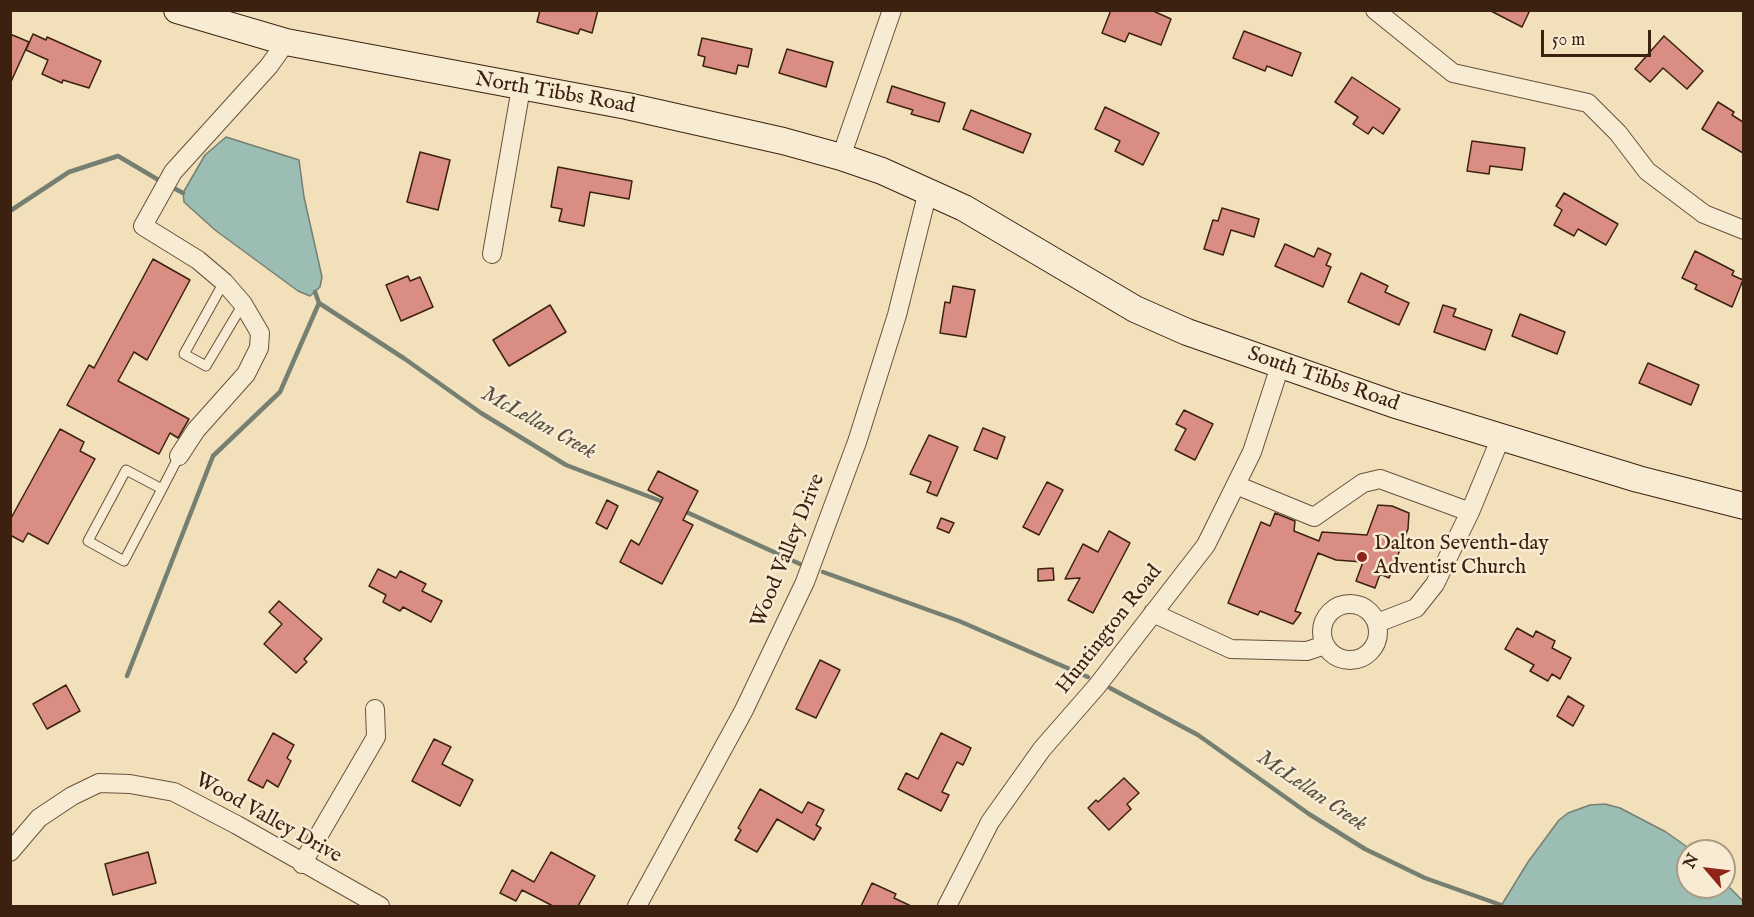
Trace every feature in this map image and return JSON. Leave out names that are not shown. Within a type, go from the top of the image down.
[{"type":"street","name":"North Tibbs Road","points":[[177,10],[286,42],[521,88],[627,106],[783,141],[882,171],[928,191]]},
{"type":"street","points":[[841,157],[892,10]]},
{"type":"street","points":[[1375,10],[1453,73],[1588,103],[1618,132],[1647,171],[1704,214],[1743,230]]},
{"type":"street","points":[[179,456],[196,430],[246,374],[258,348],[260,333],[243,304],[224,282],[198,260],[143,226],[173,172],[269,66],[286,42]]},
{"type":"street","points":[[492,254],[521,88]]},
{"type":"street","name":"South Tibbs Road","points":[[928,191],[1019,239],[1136,309],[1187,332],[1280,366],[1501,437],[1638,479],[1743,506]]},
{"type":"street","name":"Wood Valley Drive","points":[[637,906],[744,710],[805,582],[857,442],[897,315],[928,191]]},
{"type":"street","name":"Huntington Road","points":[[947,906],[990,822],[1042,749],[1097,686],[1206,545],[1252,452],[1280,366]]},
{"type":"street","points":[[1377,623],[1416,608],[1436,584],[1470,512],[1501,437]]},
{"type":"street","points":[[1236,485],[1314,518],[1363,483],[1380,479],[1470,512]]},
{"type":"street","points":[[1357,604],[1372,615],[1377,623],[1376,642],[1365,656],[1356,660],[1338,658],[1324,645],[1322,636],[1325,618],[1339,606],[1357,604]]},
{"type":"street","points":[[1153,613],[1231,649],[1307,651],[1324,645]]},
{"type":"street","points":[[302,864],[376,737],[375,709]]},
{"type":"street","name":"Wood Valley Drive","points":[[10,852],[39,818],[72,796],[99,783],[130,784],[174,792],[380,906]]},
{"type":"lane","points":[[224,282],[184,354],[206,366],[243,304]]},
{"type":"lane","points":[[162,489],[126,470],[88,541],[124,561],[162,489],[179,456]]},
{"type":"water","points":[[226,137],[299,160],[304,197],[322,277],[320,287],[310,296],[298,291],[215,230],[184,202],[183,193],[205,155]]},
{"type":"water","points":[[1605,804],[1620,808],[1676,839],[1676,899],[1736,899],[1736,894],[1743,901],[1743,906],[1501,906],[1528,862],[1559,820],[1568,813],[1590,805]]},
{"type":"building","points":[[540,10],[598,10],[592,33],[580,29],[578,34],[537,22]]},
{"type":"building","points":[[1111,10],[1151,10],[1171,19],[1161,45],[1129,33],[1125,42],[1102,33]]},
{"type":"building","points":[[1489,10],[1530,10],[1522,27]]},
{"type":"building","points":[[1244,31],[1301,53],[1292,76],[1267,66],[1265,71],[1233,58]]},
{"type":"building","points":[[10,34],[29,42],[10,84]]},
{"type":"building","points":[[33,34],[46,40],[47,37],[101,61],[89,88],[63,80],[62,83],[42,74],[48,60],[26,50]]},
{"type":"building","points":[[1664,36],[1703,71],[1687,89],[1663,68],[1650,82],[1635,69]]},
{"type":"building","points":[[702,38],[752,49],[748,67],[738,65],[736,74],[703,66],[705,57],[698,55]]},
{"type":"building","points":[[787,49],[833,62],[826,87],[779,73]]},
{"type":"building","points":[[1352,77],[1400,109],[1383,134],[1373,127],[1368,134],[1353,124],[1358,117],[1335,102]]},
{"type":"building","points":[[892,86],[945,103],[939,122],[911,114],[913,110],[887,102]]},
{"type":"building","points":[[1718,102],[1734,112],[1732,115],[1743,122],[1743,153],[1702,129]]},
{"type":"building","points":[[1105,107],[1159,133],[1143,165],[1115,151],[1120,141],[1095,129]]},
{"type":"building","points":[[971,110],[1031,134],[1023,153],[963,129]]},
{"type":"building","points":[[1472,141],[1525,148],[1522,170],[1490,166],[1489,174],[1467,171]]},
{"type":"building","points":[[420,152],[450,160],[438,210],[407,202]]},
{"type":"building","points":[[558,167],[632,181],[629,199],[590,192],[584,226],[559,221],[562,209],[551,207]]},
{"type":"building","points":[[1564,193],[1618,224],[1606,245],[1578,229],[1574,236],[1554,225],[1562,210],[1556,206]]},
{"type":"building","points":[[1222,208],[1259,219],[1254,237],[1231,230],[1223,255],[1204,249],[1213,220],[1218,221]]},
{"type":"building","points":[[1285,244],[1314,257],[1318,248],[1331,254],[1326,265],[1331,267],[1323,287],[1275,266]]},
{"type":"building","points":[[1695,251],[1734,271],[1732,275],[1743,280],[1732,307],[1695,289],[1697,285],[1682,278]]},
{"type":"building","points":[[153,259],[190,280],[147,360],[134,352],[118,381],[189,419],[178,438],[170,433],[159,454],[67,405],[89,365],[94,368]]},
{"type":"building","points":[[1361,273],[1388,286],[1385,292],[1409,303],[1399,325],[1348,302]]},
{"type":"building","points":[[408,276],[410,281],[420,277],[433,307],[401,321],[386,285]]},
{"type":"building","points":[[953,286],[975,290],[966,337],[940,333],[945,302],[950,303]]},
{"type":"building","points":[[550,305],[566,332],[509,366],[493,340]]},
{"type":"building","points":[[1443,305],[1456,309],[1453,316],[1492,330],[1485,350],[1434,332]]},
{"type":"building","points":[[1520,314],[1565,332],[1557,354],[1512,336]]},
{"type":"building","points":[[1648,363],[1699,385],[1691,405],[1639,383]]},
{"type":"building","points":[[1184,410],[1213,424],[1195,460],[1175,450],[1186,429],[1176,424]]},
{"type":"building","points":[[983,428],[1005,437],[997,459],[974,450]]},
{"type":"building","points":[[60,429],[84,442],[80,451],[95,459],[48,544],[28,533],[23,542],[10,535],[10,520]]},
{"type":"building","points":[[929,435],[958,447],[937,496],[927,492],[931,482],[910,474]]},
{"type":"building","points":[[658,471],[698,491],[683,520],[693,525],[662,584],[620,562],[631,540],[639,545],[663,498],[648,490]]},
{"type":"building","points":[[1047,482],[1063,490],[1039,535],[1023,527]]},
{"type":"building","points":[[607,500],[618,506],[607,529],[596,523]]},
{"type":"building","name":"Dalton Seventh-day Adventist Church","points":[[1378,505],[1392,506],[1409,513],[1408,529],[1389,578],[1380,574],[1375,588],[1356,581],[1363,562],[1336,560],[1318,553],[1295,611],[1301,613],[1293,624],[1260,611],[1258,615],[1228,603],[1261,522],[1270,526],[1275,513],[1295,521],[1294,531],[1319,541],[1322,532],[1367,535]]},
{"type":"building","points":[[941,518],[954,523],[949,533],[937,528]]},
{"type":"building","points":[[1109,531],[1130,543],[1093,613],[1068,600],[1080,578],[1065,579],[1083,544],[1098,552]]},
{"type":"building","points":[[1053,568],[1054,580],[1038,581],[1038,569]]},
{"type":"building","points":[[378,569],[396,578],[400,571],[426,584],[422,591],[442,601],[431,622],[403,607],[400,611],[383,602],[386,595],[369,586]]},
{"type":"building","points":[[279,601],[322,639],[304,659],[307,662],[296,673],[264,644],[282,624],[269,612]]},
{"type":"building","points":[[1517,628],[1533,637],[1536,631],[1555,641],[1552,648],[1571,658],[1560,679],[1552,674],[1548,681],[1530,671],[1534,665],[1505,649]]},
{"type":"building","points":[[820,660],[840,670],[816,718],[796,709]]},
{"type":"building","points":[[66,685],[80,711],[47,729],[33,704]]},
{"type":"building","points":[[1568,696],[1584,706],[1573,726],[1557,716]]},
{"type":"building","points":[[273,733],[294,745],[287,758],[291,761],[278,787],[267,780],[263,788],[248,780]]},
{"type":"building","points":[[941,733],[971,748],[963,765],[957,762],[942,792],[949,795],[941,811],[898,789],[906,773],[918,779]]},
{"type":"building","points":[[434,739],[451,747],[442,764],[473,780],[460,806],[412,781]]},
{"type":"building","points":[[1124,778],[1139,793],[1127,804],[1131,809],[1109,830],[1088,808]]},
{"type":"building","points":[[760,789],[802,813],[808,802],[824,810],[816,825],[821,828],[814,840],[777,819],[757,852],[735,840],[741,830],[738,828]]},
{"type":"building","points":[[148,852],[156,883],[113,895],[105,864]]},
{"type":"building","points":[[551,852],[595,876],[578,906],[553,906],[522,890],[516,901],[500,893],[512,870],[534,882]]},
{"type":"building","points":[[872,883],[896,894],[894,898],[911,906],[861,906]]},
{"type":"waterway","name":"McLellan Creek","points":[[10,211],[69,172],[118,156],[162,182]]},
{"type":"waterway","name":"McLellan Creek","points":[[170,186],[183,193]]},
{"type":"waterway","name":"McLellan Creek","points":[[315,292],[319,303],[405,359],[481,413],[566,465],[666,503]]},
{"type":"waterway","points":[[127,676],[213,456],[280,392],[319,303]]},
{"type":"waterway","name":"McLellan Creek","points":[[682,510],[800,564]]},
{"type":"waterway","name":"McLellan Creek","points":[[823,572],[959,621],[1088,677]]},
{"type":"waterway","name":"McLellan Creek","points":[[1110,688],[1198,735],[1309,814],[1365,849],[1425,878],[1501,905]]},
{"type":"place","name":"Dalton Seventh-day Adventist Church","points":[[1362,557]]}]
